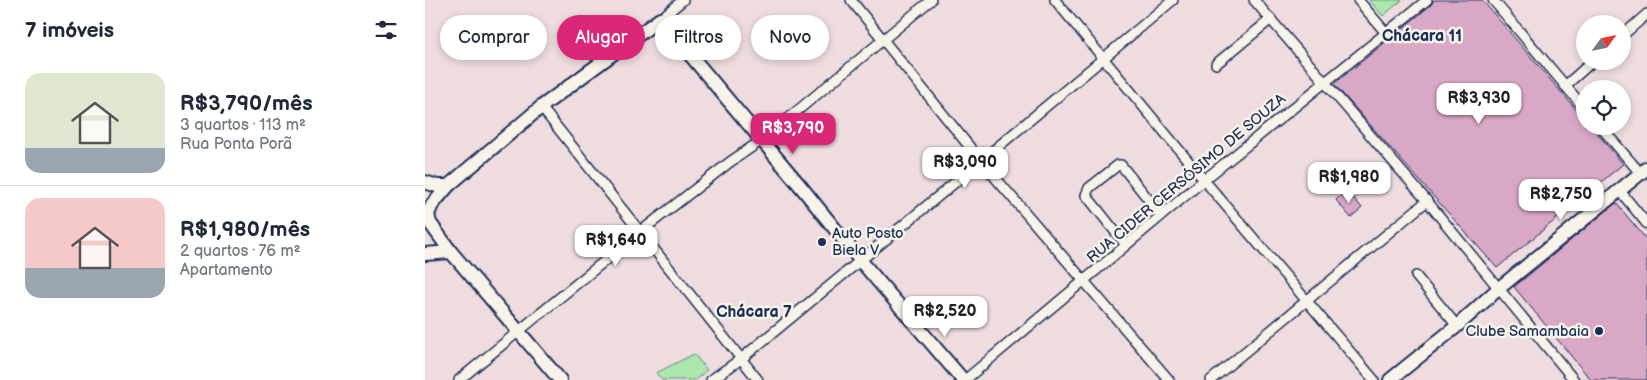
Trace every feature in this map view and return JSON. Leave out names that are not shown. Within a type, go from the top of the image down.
[{"type":"street","points":[[663,15],[673,4],[683,0]]},
{"type":"street","points":[[851,0],[981,161],[1169,380]]},
{"type":"street","points":[[459,380],[640,232],[730,162],[762,140],[931,0]]},
{"type":"street","points":[[1055,0],[1373,380]]},
{"type":"street","points":[[711,380],[741,359],[981,161],[1102,57],[1173,0]]},
{"type":"street","points":[[1254,0],[1427,201],[1574,380]]},
{"type":"street","points":[[1358,0],[1386,33]]},
{"type":"street","name":"RUA CIDER CERSÓSIMO DE SOUZA","points":[[964,380],[1161,215],[1427,0]]},
{"type":"street","points":[[1493,0],[1576,99]]},
{"type":"street","points":[[1631,28],[1647,14]]},
{"type":"street","points":[[1216,64],[1271,19]]},
{"type":"street","points":[[560,380],[451,252],[430,223],[428,214],[432,205],[447,186],[541,107],[655,23]]},
{"type":"street","points":[[695,60],[860,260],[964,380]]},
{"type":"street","points":[[1565,86],[1583,70]]},
{"type":"street","points":[[541,107],[758,380]]},
{"type":"street","points":[[1390,380],[1457,326],[1498,289],[1644,171],[1609,135]]},
{"type":"street","points":[[1126,245],[1086,196],[1089,188],[1118,165],[1121,165],[1161,215]]},
{"type":"street","points":[[425,182],[437,186],[447,186]]},
{"type":"street","points":[[1620,191],[1647,224]]},
{"type":"street","points":[[1211,380],[1427,201]]},
{"type":"street","points":[[425,254],[451,252]]},
{"type":"street","points":[[1416,276],[1457,326]]},
{"type":"green space","points":[[1369,0],[1402,0],[1383,16]]},
{"type":"green space","points":[[694,354],[707,370],[695,380],[662,380],[656,373]]},
{"type":"building","points":[[1434,0],[1482,0],[1576,110],[1576,135],[1599,135],[1623,164],[1497,268],[1334,84],[1431,5]]},
{"type":"building","points":[[1347,190],[1362,208],[1351,218],[1336,200]]},
{"type":"building","name":"Clube Samambaia","points":[[1616,203],[1647,240],[1647,380],[1591,380],[1514,287]]},
{"type":"place","name":"Auto Posto Biela V","points":[[822,242]]},
{"type":"place","name":"Clube Samambaia","points":[[1599,331]]},
{"type":"district","name":"Chácara 11","points":[[1422,35]]},
{"type":"district","name":"Chácara 7","points":[[754,311]]}]
